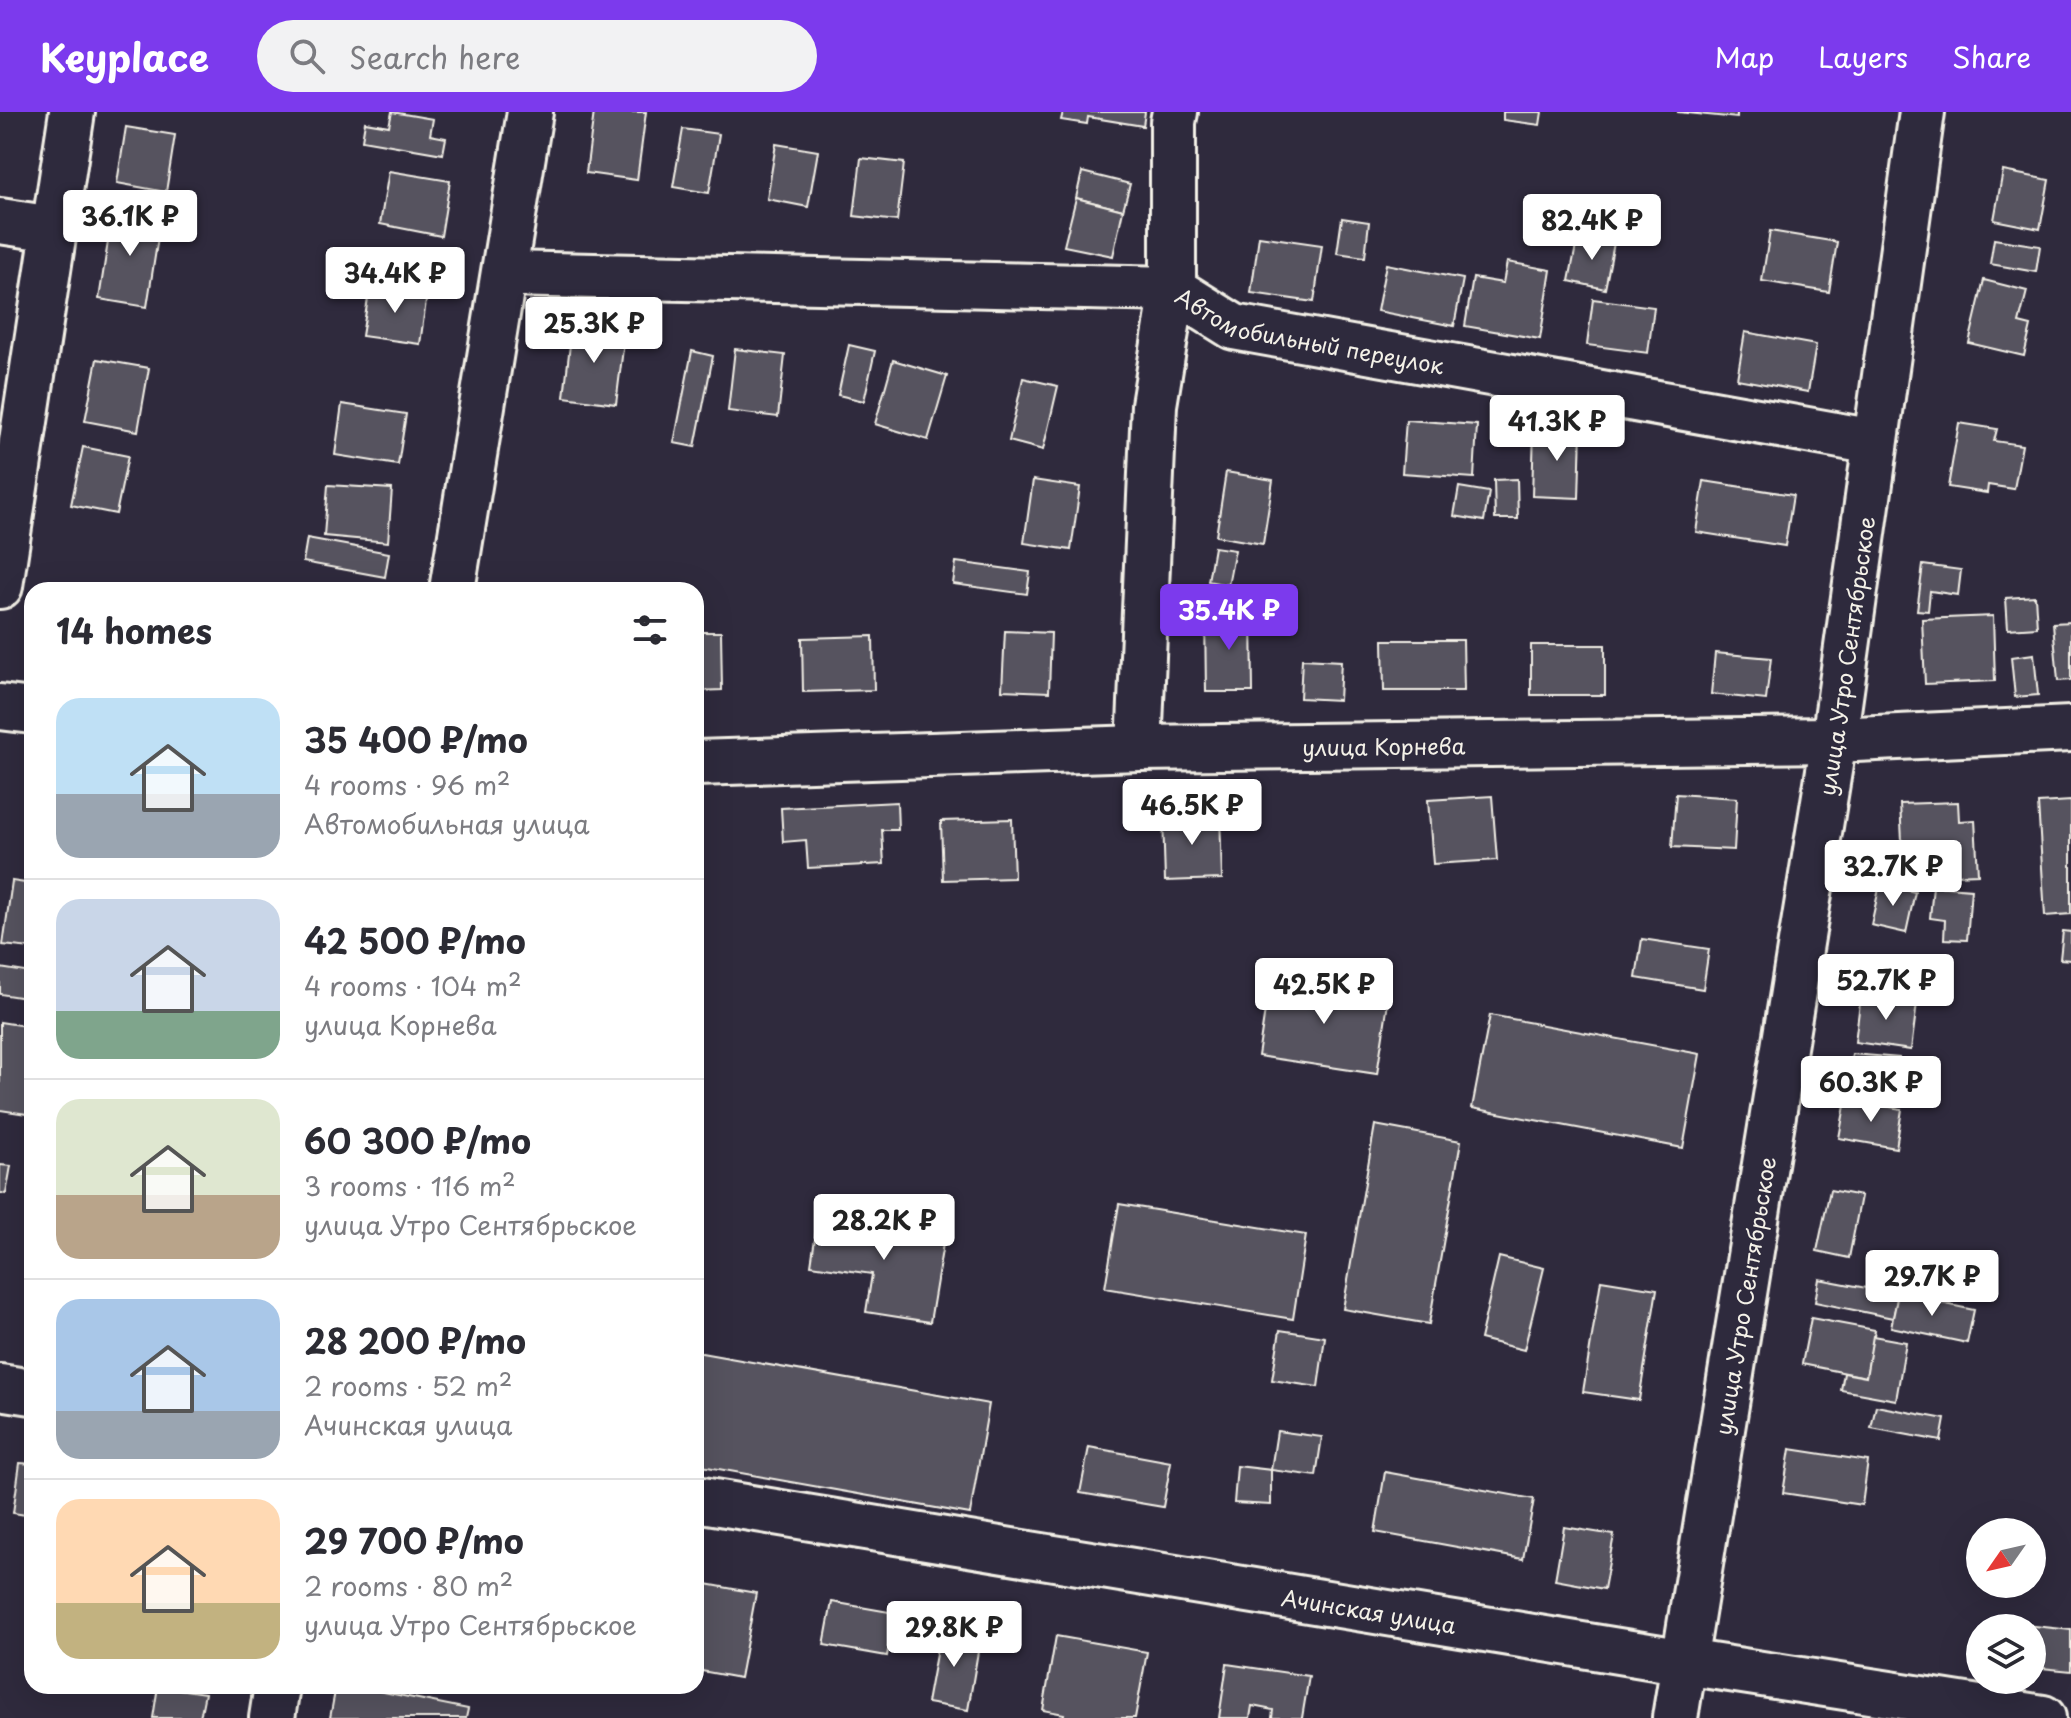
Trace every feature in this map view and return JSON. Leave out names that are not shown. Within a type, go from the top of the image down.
[{"type":"street","points":[[0,586],[72,112]]},
{"type":"street","points":[[453,582],[530,112]]},
{"type":"street","points":[[1139,748],[1154,405],[1173,289],[1175,112]]},
{"type":"street","name":"улица Утро Сентябрьское","points":[[1675,1718],[1834,740],[1922,112]]},
{"type":"street","points":[[0,221],[53,229]]},
{"type":"street","name":"Автомобильный переулок","points":[[505,274],[1173,289],[1234,327],[1874,442]]},
{"type":"street","points":[[0,707],[24,710]]},
{"type":"street","name":"улица Корнева","points":[[704,763],[1139,748],[1834,740],[2071,729]]},
{"type":"street","points":[[0,1387],[24,1391]]},
{"type":"street","name":"Ачинская улица","points":[[704,1500],[2043,1718]]},
{"type":"street","points":[[272,1718],[276,1694]]},
{"type":"building","points":[[392,112],[433,119],[430,135],[446,138],[443,154],[362,140],[365,122],[389,126]]},
{"type":"building","points":[[594,112],[646,112],[637,180],[586,173]]},
{"type":"building","points":[[1063,112],[1145,112],[1143,126],[1088,117],[1087,124],[1061,120]]},
{"type":"building","points":[[1503,112],[1542,112],[1540,125],[1503,120]]},
{"type":"building","points":[[1677,112],[1737,112],[1737,118]]},
{"type":"building","points":[[126,127],[175,135],[166,192],[117,183]]},
{"type":"building","points":[[683,129],[719,134],[709,193],[673,187]]},
{"type":"building","points":[[776,144],[818,151],[808,207],[767,199]]},
{"type":"building","points":[[861,158],[904,163],[897,221],[854,216]]},
{"type":"building","points":[[389,171],[450,181],[441,236],[380,224]]},
{"type":"building","points":[[2003,171],[2049,180],[2040,229],[1994,220]]},
{"type":"building","points":[[1082,172],[1130,184],[1123,210],[1076,198]]},
{"type":"building","points":[[1076,198],[1123,210],[1113,256],[1064,246]]},
{"type":"building","points":[[113,210],[161,218],[147,307],[99,299]]},
{"type":"building","points":[[1342,218],[1369,222],[1365,257],[1337,253]]},
{"type":"building","points":[[1770,231],[1837,242],[1829,292],[1762,281]]},
{"type":"building","points":[[1259,236],[1322,245],[1314,302],[1251,293]]},
{"type":"building","points":[[1578,236],[1614,243],[1605,289],[1569,281]]},
{"type":"building","points":[[1994,239],[2040,246],[2036,272],[1990,264]]},
{"type":"building","points":[[1507,262],[1551,270],[1540,339],[1465,326],[1473,278],[1503,283]]},
{"type":"building","points":[[1386,264],[1463,279],[1454,326],[1377,311]]},
{"type":"building","points":[[1984,280],[2027,291],[2019,323],[2031,326],[2024,356],[1969,343]]},
{"type":"building","points":[[370,286],[427,294],[420,344],[362,336]]},
{"type":"building","points":[[1593,299],[1654,307],[1648,353],[1587,345]]},
{"type":"building","points":[[572,327],[625,333],[616,404],[564,397]]},
{"type":"building","points":[[1745,332],[1816,345],[1808,392],[1737,379]]},
{"type":"building","points":[[849,345],[875,351],[864,401],[838,395]]},
{"type":"building","points":[[735,349],[785,355],[778,417],[728,411]]},
{"type":"building","points":[[692,351],[713,356],[695,447],[674,443]]},
{"type":"building","points":[[97,359],[149,368],[138,431],[85,421]]},
{"type":"building","points":[[893,360],[947,376],[928,440],[875,424]]},
{"type":"building","points":[[1023,378],[1058,386],[1043,450],[1009,441]]},
{"type":"building","points":[[342,404],[406,414],[398,465],[335,455]]},
{"type":"building","points":[[1406,420],[1477,425],[1474,478],[1402,473]]},
{"type":"building","points":[[1959,423],[1997,429],[1994,441],[2022,445],[2014,489],[1988,485],[1987,493],[1948,487]]},
{"type":"building","points":[[1534,429],[1581,430],[1579,498],[1532,496]]},
{"type":"building","points":[[83,447],[128,456],[116,514],[71,505]]},
{"type":"building","points":[[1226,472],[1273,480],[1263,544],[1216,536]]},
{"type":"building","points":[[1517,479],[1518,519],[1495,519],[1494,480]]},
{"type":"building","points":[[1033,480],[1080,487],[1071,550],[1024,543]]},
{"type":"building","points":[[1704,481],[1793,495],[1785,546],[1696,532]]},
{"type":"building","points":[[328,485],[392,489],[388,542],[324,536]]},
{"type":"building","points":[[1459,487],[1489,492],[1484,521],[1454,516]]},
{"type":"building","points":[[307,538],[389,553],[385,577],[303,562]]},
{"type":"building","points":[[1214,547],[1235,550],[1228,585],[1208,581]]},
{"type":"building","points":[[956,562],[1030,572],[1027,594],[953,584]]},
{"type":"building","points":[[1923,565],[1961,570],[1958,595],[1930,591],[1928,611],[1917,610]]},
{"type":"building","points":[[2035,596],[2037,627],[2008,629],[2006,598]]},
{"type":"building","points":[[1205,613],[1252,613],[1253,692],[1206,692]]},
{"type":"building","points":[[1993,616],[1995,681],[1925,684],[1922,619]]},
{"type":"building","points":[[2071,622],[2071,680],[2058,681],[2053,623]]},
{"type":"building","points":[[1005,631],[1051,633],[1049,692],[1002,690]]},
{"type":"building","points":[[704,632],[721,632],[722,690],[704,691]]},
{"type":"building","points":[[873,636],[874,690],[803,692],[802,638]]},
{"type":"building","points":[[1383,640],[1463,640],[1464,691],[1384,691]]},
{"type":"building","points":[[1531,645],[1605,645],[1605,695],[1531,695]]},
{"type":"building","points":[[1715,653],[1771,658],[1766,700],[1711,694]]},
{"type":"building","points":[[2034,654],[2038,695],[2015,697],[2011,657]]},
{"type":"building","points":[[1302,659],[1341,661],[1339,700],[1300,698]]},
{"type":"building","points":[[1676,794],[1737,798],[1734,850],[1672,847]]},
{"type":"building","points":[[1492,796],[1497,860],[1433,864],[1428,800]]},
{"type":"building","points":[[2071,801],[2071,914],[2045,916],[2038,803]]},
{"type":"building","points":[[897,802],[898,830],[882,830],[884,864],[808,868],[806,840],[783,842],[781,808]]},
{"type":"building","points":[[1958,802],[1959,821],[1975,820],[1978,874],[1904,877],[1900,804]]},
{"type":"building","points":[[1220,813],[1222,879],[1165,881],[1163,815]]},
{"type":"building","points":[[1012,819],[1014,878],[943,880],[941,821]]},
{"type":"building","points":[[12,881],[24,883],[24,947],[3,945]]},
{"type":"building","points":[[1880,884],[1915,892],[1906,933],[1871,925]]},
{"type":"building","points":[[1933,886],[1971,889],[1967,940],[1944,939],[1945,920],[1930,918]]},
{"type":"building","points":[[2063,931],[2071,932],[2071,960],[2060,959]]},
{"type":"building","points":[[1642,939],[1709,949],[1703,989],[1636,978]]},
{"type":"building","points":[[0,968],[24,972],[24,998],[0,994]]},
{"type":"building","points":[[1270,978],[1389,996],[1377,1074],[1258,1056]]},
{"type":"building","points":[[1861,995],[1917,1003],[1911,1050],[1855,1042]]},
{"type":"building","points":[[1490,1015],[1700,1054],[1683,1148],[1472,1108]]},
{"type":"building","points":[[0,1022],[24,1026],[24,1114],[0,1110]]},
{"type":"building","points":[[1852,1054],[1899,1058],[1897,1078],[1850,1073]]},
{"type":"building","points":[[1846,1100],[1902,1109],[1896,1148],[1839,1138]]},
{"type":"building","points":[[1375,1125],[1461,1141],[1429,1324],[1343,1309]]},
{"type":"building","points":[[0,1165],[11,1166],[6,1194],[0,1193]]},
{"type":"building","points":[[1830,1190],[1861,1196],[1849,1258],[1817,1251]]},
{"type":"building","points":[[1119,1204],[1306,1235],[1293,1319],[1105,1288]]},
{"type":"building","points":[[819,1212],[945,1232],[930,1322],[866,1312],[872,1274],[811,1265]]},
{"type":"building","points":[[1499,1257],[1544,1268],[1524,1350],[1480,1339]]},
{"type":"building","points":[[1819,1279],[1898,1294],[1893,1318],[1815,1302]]},
{"type":"building","points":[[1601,1280],[1657,1289],[1639,1400],[1583,1392]]},
{"type":"building","points":[[1898,1294],[1974,1310],[1967,1343],[1891,1327]]},
{"type":"building","points":[[1811,1318],[1875,1330],[1866,1377],[1802,1364]]},
{"type":"building","points":[[1280,1330],[1325,1337],[1318,1387],[1272,1380]]},
{"type":"building","points":[[1873,1336],[1906,1342],[1896,1400],[1841,1390],[1844,1373],[1866,1377]]},
{"type":"building","points":[[704,1353],[989,1404],[970,1514],[704,1466]]},
{"type":"building","points":[[1876,1406],[1945,1419],[1941,1441],[1871,1428]]},
{"type":"building","points":[[1277,1431],[1322,1437],[1316,1476],[1271,1470]]},
{"type":"building","points":[[1089,1447],[1171,1462],[1163,1507],[1080,1493]]},
{"type":"building","points":[[1790,1449],[1868,1461],[1862,1505],[1783,1493]]},
{"type":"building","points":[[20,1463],[24,1463],[24,1515],[13,1513]]},
{"type":"building","points":[[1237,1466],[1271,1470],[1271,1505],[1234,1503]]},
{"type":"building","points":[[1385,1472],[1534,1499],[1523,1559],[1375,1532]]},
{"type":"building","points":[[1564,1527],[1614,1535],[1604,1589],[1555,1580]]},
{"type":"building","points":[[706,1584],[756,1593],[740,1678],[704,1671]]},
{"type":"building","points":[[832,1602],[895,1613],[887,1656],[824,1645]]},
{"type":"building","points":[[941,1627],[981,1634],[968,1710],[927,1703]]},
{"type":"building","points":[[2046,1627],[2071,1630],[2071,1671],[2046,1668]]},
{"type":"building","points":[[1056,1636],[1147,1652],[1135,1718],[1063,1718],[1064,1714],[1043,1710]]},
{"type":"building","points":[[1227,1664],[1309,1676],[1302,1718],[1272,1718],[1273,1710],[1252,1706],[1250,1718],[1219,1718]]},
{"type":"building","points":[[157,1694],[205,1694],[200,1718],[153,1718]]},
{"type":"building","points":[[334,1694],[394,1694],[468,1709],[466,1718],[330,1718]]}]
